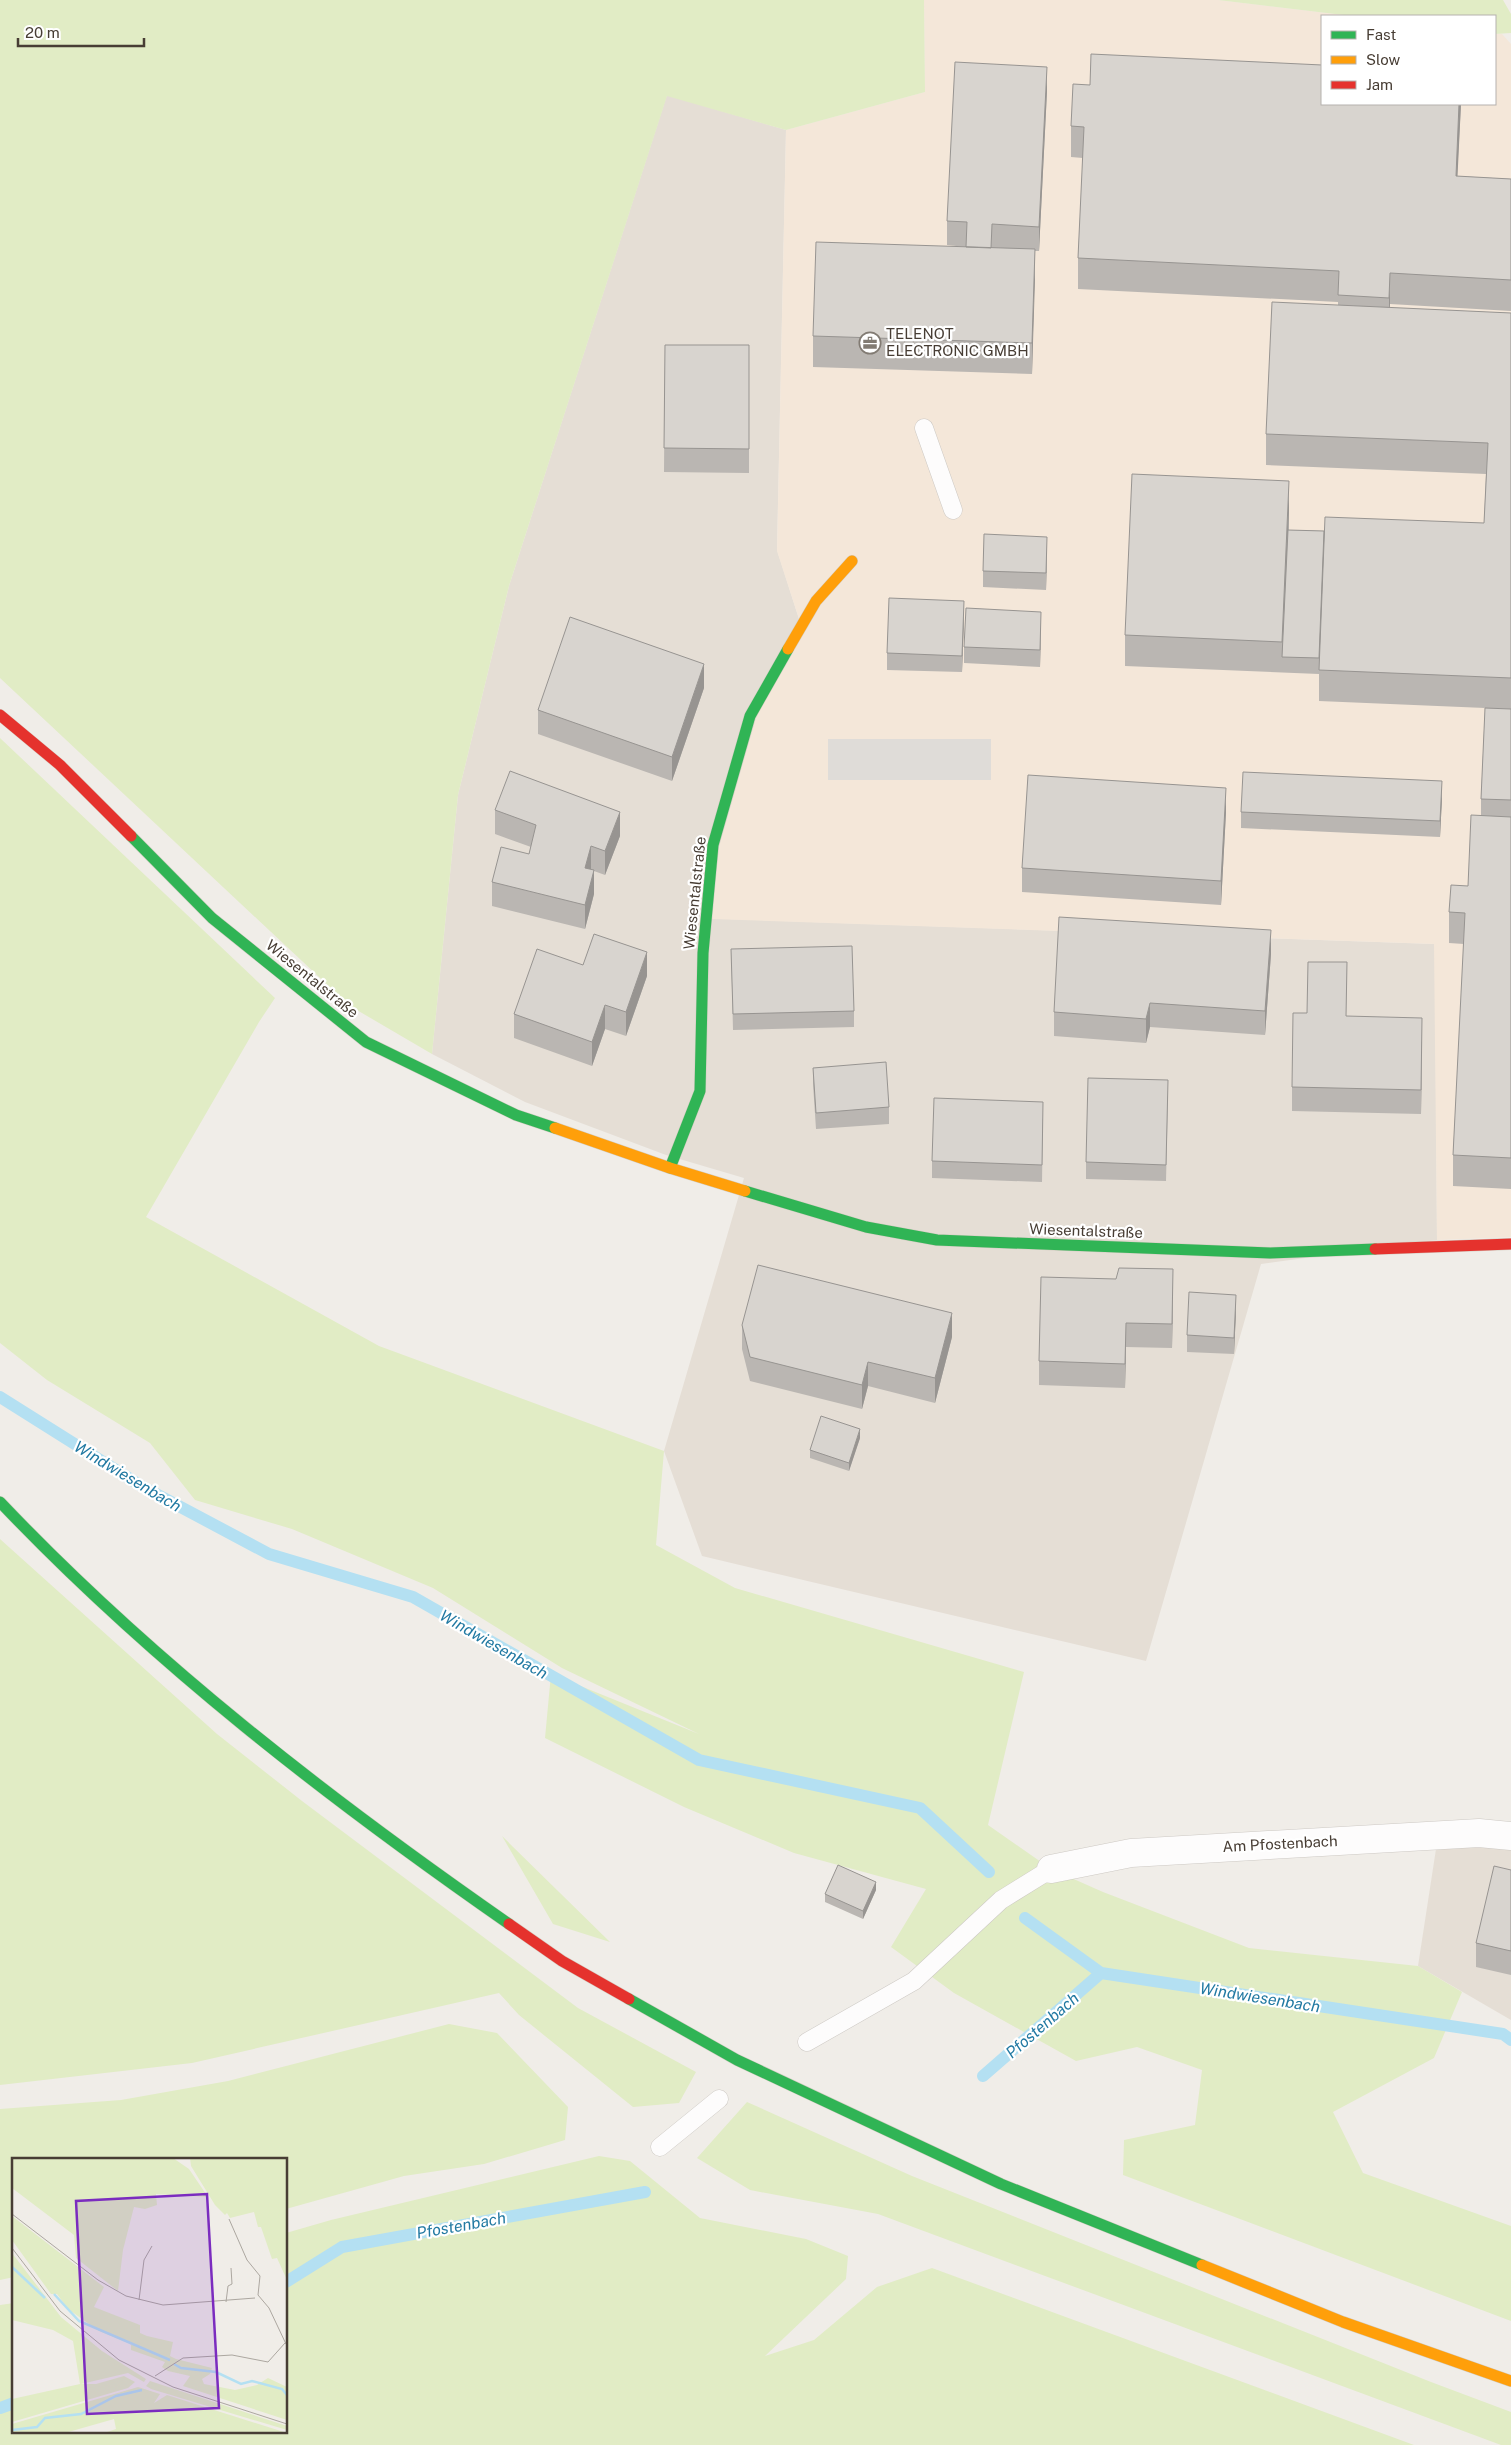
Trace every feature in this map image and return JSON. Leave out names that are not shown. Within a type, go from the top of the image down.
[{"type":"street","name":"Wiesentalstraße","points":[[670,1168],[700,1092],[703,953],[713,845],[750,716],[816,601],[852,562]]},
{"type":"street","name":"Wiesentalstraße","points":[[0,715],[60,765],[212,918],[366,1042],[516,1116],[670,1168],[866,1227],[938,1240],[1270,1253],[1511,1244]]},
{"type":"street","points":[[0,1502],[55,1560],[214,1703],[397,1846],[562,1961],[737,2060],[1001,2184],[1343,2322],[1511,2381]]},
{"type":"street","name":"Am Pfostenbach","points":[[1051,1869],[1131,1852],[1479,1833],[1511,1836]]},
{"type":"lane","points":[[924,428],[953,510]]},
{"type":"lane","points":[[807,2042],[914,1981],[1001,1900],[1051,1869]]},
{"type":"lane","points":[[660,2147],[719,2099]]},
{"type":"shaded area","points":[[924,0],[1218,0],[1344,15],[1321,15],[1321,105],[1496,105],[1496,34],[1502,34],[1511,44],[1511,1237],[1437,1240],[1434,944],[712,919],[719,847],[756,718],[799,619],[777,551],[786,130],[925,92]]},
{"type":"shaded area","points":[[667,95],[786,130],[777,550],[799,619],[699,918],[1435,944],[1437,1240],[1261,1264],[1146,1661],[702,1556],[664,1451],[744,1178],[666,1155],[525,1102],[432,1054],[458,795],[509,586]]},
{"type":"shaded area","points":[[828,739],[991,739],[991,780],[828,780]]},
{"type":"shaded area","points":[[1511,1834],[1511,2020],[1418,1966],[1438,1836]]},
{"type":"green space","points":[[0,0],[924,0],[925,92],[786,130],[667,96],[509,586],[458,795],[432,1054],[350,1006],[0,678]]},
{"type":"green space","points":[[1218,0],[1503,0],[1511,14],[1511,33],[1496,34],[1496,15],[1344,15]]},
{"type":"green space","points":[[0,738],[275,998],[259,1022],[146,1217],[379,1346],[664,1451],[656,1545],[735,1588],[1024,1672],[988,1825],[1051,1869],[1103,1892],[1249,1948],[1418,1966],[1462,1992],[1434,2058],[1333,2112],[1363,2173],[1511,2226],[1511,2321],[1123,2175],[1124,2140],[1195,2125],[1202,2070],[1137,2047],[1076,2061],[954,1993],[891,1947],[926,1889],[794,1853],[684,1807],[545,1738],[551,1674],[699,1734],[562,1668],[433,1588],[292,1529],[195,1500],[150,1443],[47,1380],[0,1343]]},
{"type":"green space","points":[[0,1539],[217,1734],[302,1801],[578,2008],[696,2072],[679,2103],[633,2107],[519,2015],[499,1993],[192,2063],[0,2085]]},
{"type":"green space","points":[[502,1836],[610,1942],[553,1924]]},
{"type":"green space","points":[[449,2024],[497,2033],[568,2107],[565,2140],[484,2164],[404,2176],[288,2208],[288,2158],[12,2158],[12,2277],[0,2280],[0,2109],[121,2100],[228,2081]]},
{"type":"green space","points":[[747,2102],[912,2176],[1511,2412],[1511,2445],[1501,2445],[878,2214],[750,2190],[697,2158]]},
{"type":"green space","points":[[599,2156],[630,2161],[700,2218],[806,2239],[848,2256],[846,2279],[765,2356],[814,2340],[877,2287],[932,2268],[1414,2445],[0,2445],[0,2305],[12,2303],[12,2432],[288,2432],[288,2232],[331,2220]]},
{"type":"building","points":[[1091,54],[1321,65],[1321,105],[1459,105],[1456,176],[1511,179],[1511,280],[1390,273],[1389,298],[1338,295],[1339,271],[1078,258],[1084,127],[1071,126],[1073,84],[1090,85]]},
{"type":"building","points":[[955,62],[1047,67],[1039,227],[992,224],[991,248],[966,247],[967,222],[947,221]]},
{"type":"building","points":[[816,242],[1035,249],[1032,343],[813,336]]},
{"type":"building","points":[[1272,302],[1511,313],[1511,678],[1319,670],[1325,517],[1484,523],[1488,443],[1266,434]]},
{"type":"building","points":[[665,345],[749,345],[749,449],[664,448]]},
{"type":"building","points":[[1132,474],[1289,481],[1282,642],[1125,635]]},
{"type":"building","points":[[1288,530],[1324,531],[1319,658],[1282,657]]},
{"type":"building","points":[[984,534],[1047,537],[1046,573],[983,571]]},
{"type":"building","points":[[889,598],[964,601],[962,656],[887,653]]},
{"type":"building","points":[[966,608],[1041,612],[1040,650],[964,647]]},
{"type":"building","points":[[570,617],[704,664],[672,757],[538,710]]},
{"type":"building","points":[[1485,708],[1511,709],[1511,800],[1481,799]]},
{"type":"building","points":[[510,771],[620,812],[605,851],[591,846],[585,868],[594,870],[585,905],[492,882],[501,847],[529,854],[536,825],[495,810]]},
{"type":"building","points":[[1243,772],[1442,781],[1440,821],[1241,812]]},
{"type":"building","points":[[1028,775],[1226,788],[1221,881],[1022,868]]},
{"type":"building","points":[[1471,815],[1511,817],[1511,1158],[1453,1155],[1465,913],[1449,912],[1451,885],[1468,886]]},
{"type":"building","points":[[1059,917],[1271,930],[1265,1011],[1150,1003],[1146,1019],[1054,1012]]},
{"type":"building","points":[[594,934],[647,952],[626,1012],[605,1005],[592,1042],[514,1014],[537,949],[583,965]]},
{"type":"building","points":[[852,946],[854,1011],[733,1014],[731,949]]},
{"type":"building","points":[[1308,962],[1347,962],[1346,1016],[1422,1018],[1421,1090],[1292,1087],[1293,1013],[1307,1013]]},
{"type":"building","points":[[886,1062],[889,1107],[816,1113],[813,1068]]},
{"type":"building","points":[[1088,1078],[1168,1080],[1166,1165],[1086,1162]]},
{"type":"building","points":[[934,1098],[1043,1102],[1042,1165],[932,1161]]},
{"type":"building","points":[[758,1265],[952,1313],[935,1378],[868,1362],[862,1385],[750,1357],[742,1325]]},
{"type":"building","points":[[1119,1268],[1173,1269],[1172,1324],[1126,1323],[1125,1364],[1039,1361],[1041,1277],[1116,1279]]},
{"type":"building","points":[[1189,1292],[1236,1295],[1234,1338],[1187,1335]]},
{"type":"building","points":[[821,1416],[860,1429],[849,1463],[810,1450]]},
{"type":"building","points":[[838,1865],[876,1882],[863,1911],[825,1894]]},
{"type":"building","points":[[1494,1866],[1511,1870],[1511,1951],[1476,1943]]},
{"type":"waterway","name":"Windwiesenbach","points":[[0,1397],[143,1487],[269,1554],[413,1597],[699,1760],[920,1808],[989,1872]]},
{"type":"waterway","name":"Windwiesenbach","points":[[1025,1918],[1101,1973],[1503,2034],[1511,2040]]},
{"type":"waterway","name":"Pfostenbach","points":[[983,2076],[1101,1973]]},
{"type":"waterway","name":"Pfostenbach","points":[[288,2281],[342,2247],[645,2192]]},
{"type":"waterway","name":"Pfostenbach","points":[[0,2408],[12,2404]]},
{"type":"traffic: fast","points":[[670,1168],[700,1091],[703,953],[713,845],[750,716],[788,649]]},
{"type":"traffic: fast","points":[[131,836],[212,918],[366,1042],[516,1115],[555,1128]]},
{"type":"traffic: fast","points":[[745,1191],[866,1227],[937,1240],[1270,1253],[1375,1249]]},
{"type":"traffic: fast","points":[[0,1502],[58,1561],[180,1673],[308,1777],[509,1924]]},
{"type":"traffic: fast","points":[[629,1999],[737,2060],[1001,2184],[1202,2265]]},
{"type":"traffic: slow","points":[[788,649],[816,601],[852,561]]},
{"type":"traffic: slow","points":[[555,1128],[670,1168],[745,1191]]},
{"type":"traffic: slow","points":[[1202,2265],[1343,2322],[1511,2381]]},
{"type":"traffic: jam","points":[[0,715],[60,765],[131,836]]},
{"type":"traffic: jam","points":[[1375,1249],[1511,1244]]},
{"type":"traffic: jam","points":[[509,1924],[562,1961],[629,1999]]},
{"type":"place","name":"TELENOT ELECTRONIC GMBH","points":[[870,343]]}]
